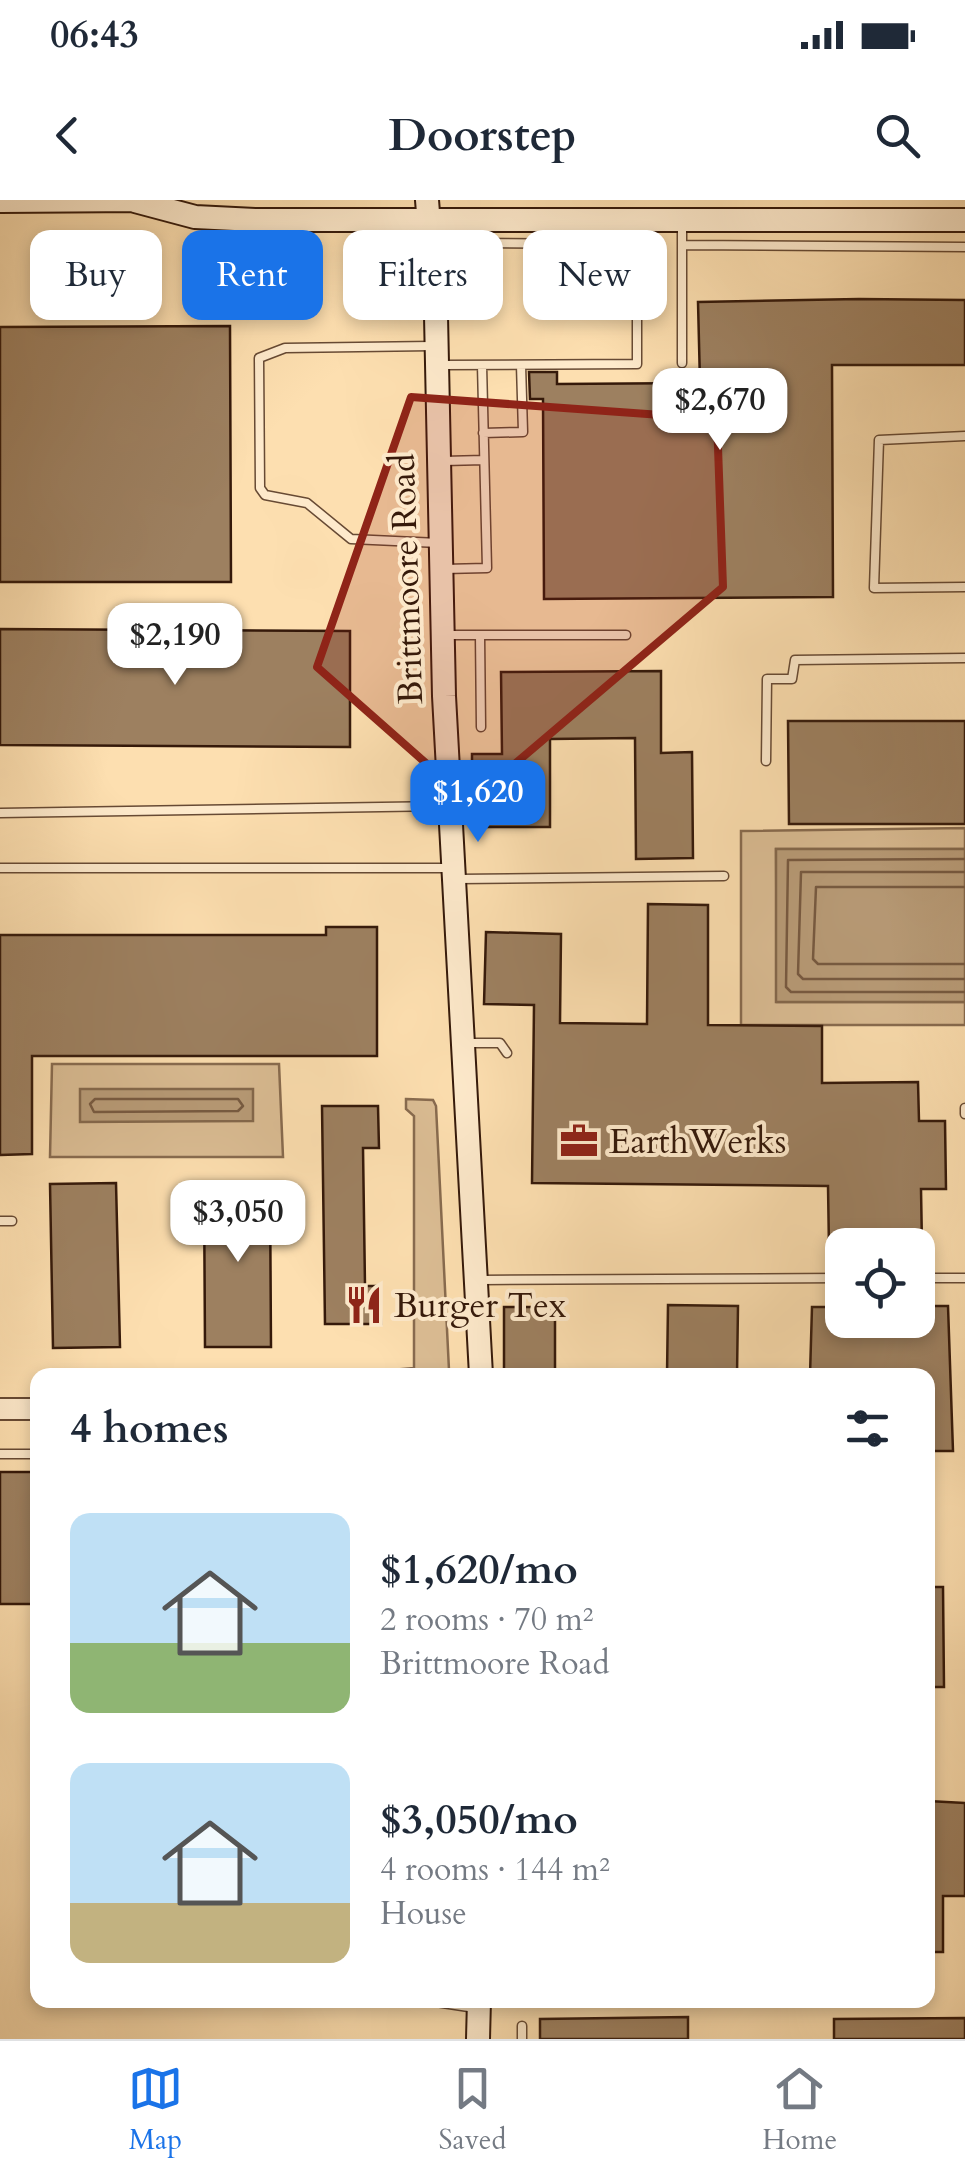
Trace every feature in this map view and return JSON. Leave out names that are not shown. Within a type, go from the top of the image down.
[{"type":"main road","points":[[0,201],[137,200],[195,217],[427,209],[605,219],[965,220]]},
{"type":"main road","name":"Brittmoore Road","points":[[427,209],[436,356],[441,635],[481,1368]]},
{"type":"main road","points":[[478,2039],[479,2008]]},
{"type":"street","points":[[0,1409],[30,1409]]},
{"type":"lane","points":[[605,219],[605,230]]},
{"type":"lane","points":[[682,219],[682,363]]},
{"type":"lane","points":[[870,220],[871,246]]},
{"type":"lane","points":[[682,245],[965,247]]},
{"type":"lane","points":[[439,543],[351,539],[307,502],[264,495],[260,488],[260,358],[285,348],[436,356],[482,365],[638,364],[638,320]]},
{"type":"lane","points":[[440,569],[487,568],[482,365]]},
{"type":"lane","points":[[484,433],[523,432],[521,365]]},
{"type":"lane","points":[[965,436],[879,440],[874,588],[965,587]]},
{"type":"lane","points":[[438,462],[484,460]]},
{"type":"lane","points":[[480,634],[482,727]]},
{"type":"lane","points":[[441,635],[626,635]]},
{"type":"lane","points":[[766,761],[767,680],[792,679],[794,660],[965,658]]},
{"type":"lane","points":[[0,814],[450,806]]},
{"type":"lane","points":[[0,868],[724,876]]},
{"type":"lane","points":[[463,1043],[500,1043],[507,1053]]},
{"type":"lane","points":[[0,1221],[12,1221]]},
{"type":"lane","points":[[476,1280],[825,1278]]},
{"type":"lane","points":[[935,1278],[965,1278]]},
{"type":"lane","points":[[0,1454],[30,1454]]},
{"type":"lane","points":[[522,2026],[522,2039]]},
{"type":"highlighted area","points":[[411,397],[717,419],[723,587],[470,802],[317,667]]},
{"type":"shaded area","points":[[965,828],[965,849],[776,849],[777,1002],[965,1002],[965,1025],[741,1025],[741,831]]},
{"type":"shaded area","points":[[52,1064],[279,1064],[283,1157],[50,1157]]},
{"type":"shaded area","points":[[406,1099],[433,1100],[436,1106],[449,1368],[414,1368],[414,1116],[406,1109]]},
{"type":"water","points":[[776,849],[965,849],[965,1002],[776,1002]]},
{"type":"water","points":[[80,1089],[253,1089],[253,1121],[80,1122]]},
{"type":"building","points":[[965,300],[965,365],[832,365],[833,597],[544,599],[543,399],[530,399],[529,372],[557,372],[557,384],[700,383],[698,302]]},
{"type":"building","points":[[230,326],[231,582],[0,582],[0,327]]},
{"type":"building","points":[[0,629],[350,631],[350,747],[0,745]]},
{"type":"building","points":[[661,671],[661,753],[692,752],[693,858],[636,859],[635,738],[550,739],[550,827],[472,827],[472,754],[502,754],[501,672]]},
{"type":"building","points":[[788,721],[965,721],[965,824],[789,824]]},
{"type":"building","points":[[648,904],[708,905],[708,1025],[822,1026],[822,1083],[918,1082],[919,1121],[945,1121],[946,1189],[921,1189],[922,1228],[829,1228],[828,1186],[532,1183],[534,1005],[484,1004],[486,932],[561,934],[560,1023],[647,1024]]},
{"type":"building","points":[[326,927],[377,927],[377,1056],[32,1056],[32,1154],[0,1155],[0,935],[326,935]]},
{"type":"building","points":[[322,1106],[378,1106],[379,1148],[363,1148],[365,1286],[380,1286],[381,1324],[325,1324]]},
{"type":"building","points":[[116,1183],[120,1347],[53,1348],[50,1184]]},
{"type":"building","points":[[270,1183],[271,1347],[205,1347],[204,1184]]},
{"type":"building","points":[[668,1305],[738,1306],[737,1368],[667,1368]]},
{"type":"building","points":[[935,1306],[948,1306],[953,1451],[935,1451],[935,1368],[810,1368],[812,1307],[825,1307],[825,1338],[935,1338]]},
{"type":"building","points":[[504,1307],[555,1307],[555,1368],[504,1368]]},
{"type":"building","points":[[0,1472],[30,1472],[30,1604],[0,1604]]},
{"type":"building","points":[[935,1587],[943,1587],[944,1687],[935,1687]]},
{"type":"building","points":[[935,1801],[965,1803],[965,1896],[943,1896],[943,1952],[935,1952]]},
{"type":"building","points":[[688,2017],[688,2039],[540,2039],[540,2019]]},
{"type":"building","points":[[965,2018],[965,2039],[834,2039],[834,2019]]},
{"type":"place","name":"EarthWerks","points":[[579,1141]]},
{"type":"place","name":"Burger Tex","points":[[364,1305]]}]
